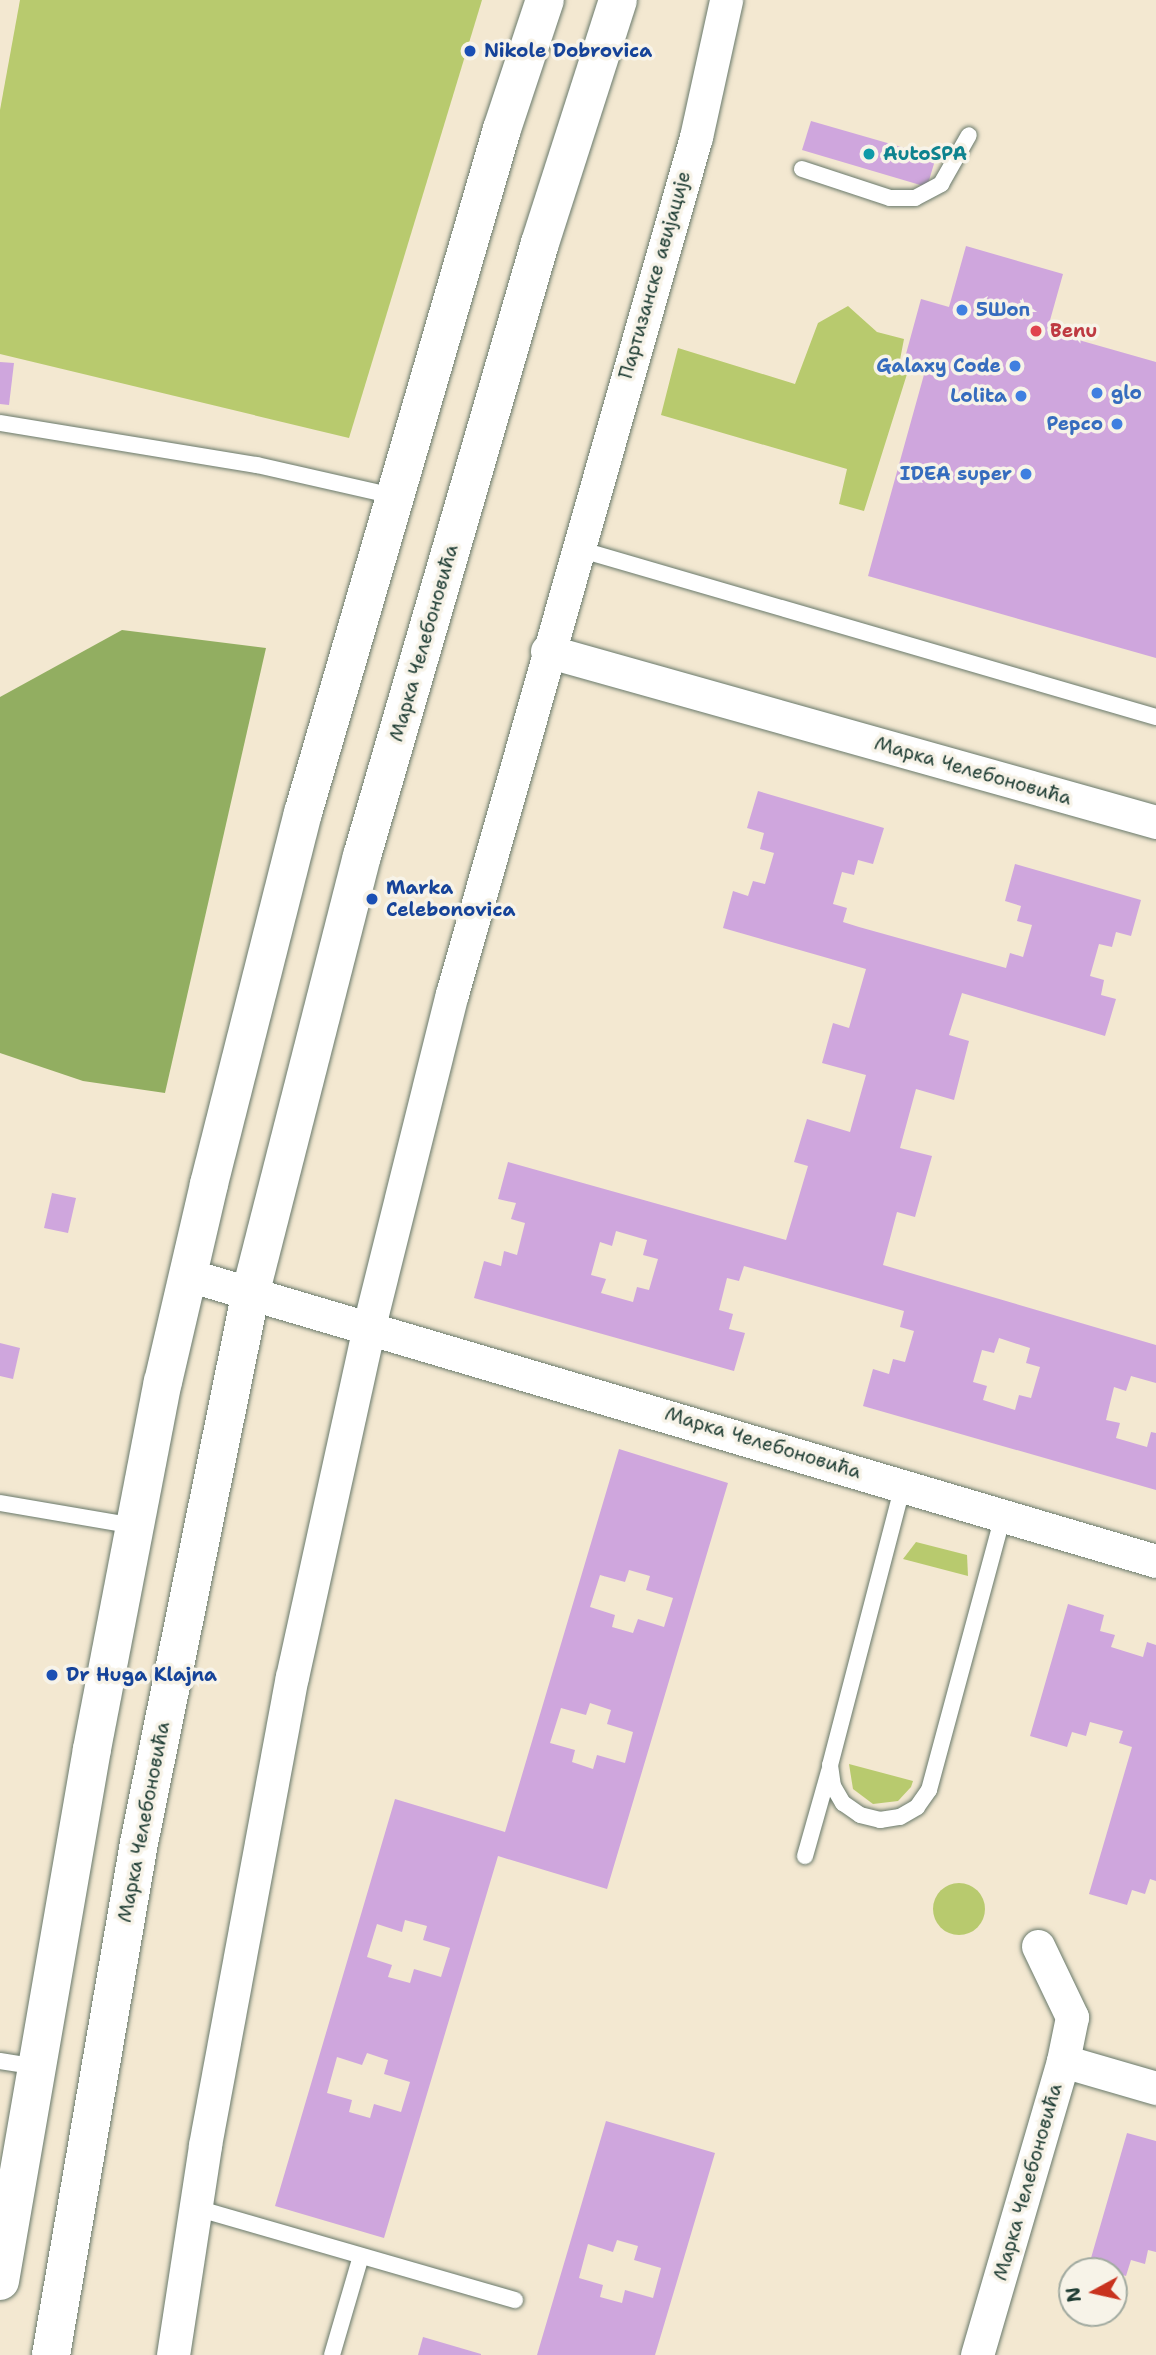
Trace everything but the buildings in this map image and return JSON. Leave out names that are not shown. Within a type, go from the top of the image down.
[{"type":"main road","points":[[0,2281],[18,2064],[188,1275],[303,813],[502,129],[545,0]]},
{"type":"main road","name":"Марка Челебоновића","points":[[51,2355],[139,1843],[251,1292],[362,856],[540,243],[618,0]]},
{"type":"street","name":"Партизанске авијације","points":[[575,548],[696,137],[726,0]]},
{"type":"street","points":[[173,2355],[196,2208],[292,1677],[369,1326],[452,994],[575,548]]},
{"type":"street","name":"Марка Челебоновића","points":[[547,651],[1156,822]]},
{"type":"street","name":"Марка Челебоновића","points":[[188,1275],[369,1326],[1156,1561]]},
{"type":"street","points":[[1038,1946],[1072,2017],[1063,2061]]},
{"type":"street","name":"Марка Челебоновића","points":[[977,2355],[1063,2061],[1156,2088]]},
{"type":"lane","points":[[802,169],[890,198],[915,198],[941,184],[969,135]]},
{"type":"lane","points":[[0,423],[257,465],[394,496]]},
{"type":"lane","points":[[575,548],[1156,716]]},
{"type":"lane","points":[[805,1856],[903,1485]]},
{"type":"lane","points":[[0,1503],[135,1526]]},
{"type":"lane","points":[[830,1765],[833,1786],[843,1803],[860,1815],[880,1820],[900,1817],[916,1807],[929,1790],[1003,1515]]},
{"type":"lane","points":[[196,2208],[515,2300]]},
{"type":"lane","points":[[332,2355],[360,2256]]},
{"type":"green space","points":[[20,0],[482,0],[349,438],[0,354],[0,110]]},
{"type":"green space","points":[[848,306],[877,332],[904,339],[898,370],[907,374],[864,511],[839,504],[847,469],[661,415],[678,348],[795,384],[818,323]]},
{"type":"green space","points":[[122,630],[266,648],[165,1093],[83,1081],[0,1053],[0,697]]},
{"type":"green space","points":[[916,1542],[967,1555],[968,1576],[903,1559]]},
{"type":"green space","points":[[849,1764],[913,1781],[898,1801],[873,1804],[853,1789]]},
{"type":"green space","points":[[959,1883],[969,1885],[977,1891],[983,1899],[983,1919],[977,1927],[969,1933],[959,1935],[949,1933],[941,1927],[935,1919],[933,1909],[935,1899],[941,1891],[949,1885]]},
{"type":"place","name":"Nikole Dobrovica","points":[[470,51]]},
{"type":"place","name":"AutoSPA","points":[[869,154]]},
{"type":"place","name":"5Шоп","points":[[962,310]]},
{"type":"place","name":"Benu","points":[[1036,331]]},
{"type":"place","name":"Galaxy Code","points":[[1015,366]]},
{"type":"place","name":"glo","points":[[1097,393]]},
{"type":"place","name":"Lolita","points":[[1021,396]]},
{"type":"place","name":"Pepco","points":[[1117,424]]},
{"type":"place","name":"IDEA super","points":[[1026,474]]},
{"type":"place","name":"Marka Celebonovica","points":[[372,899]]},
{"type":"place","name":"Dr Huga Klajna","points":[[52,1675]]}]
